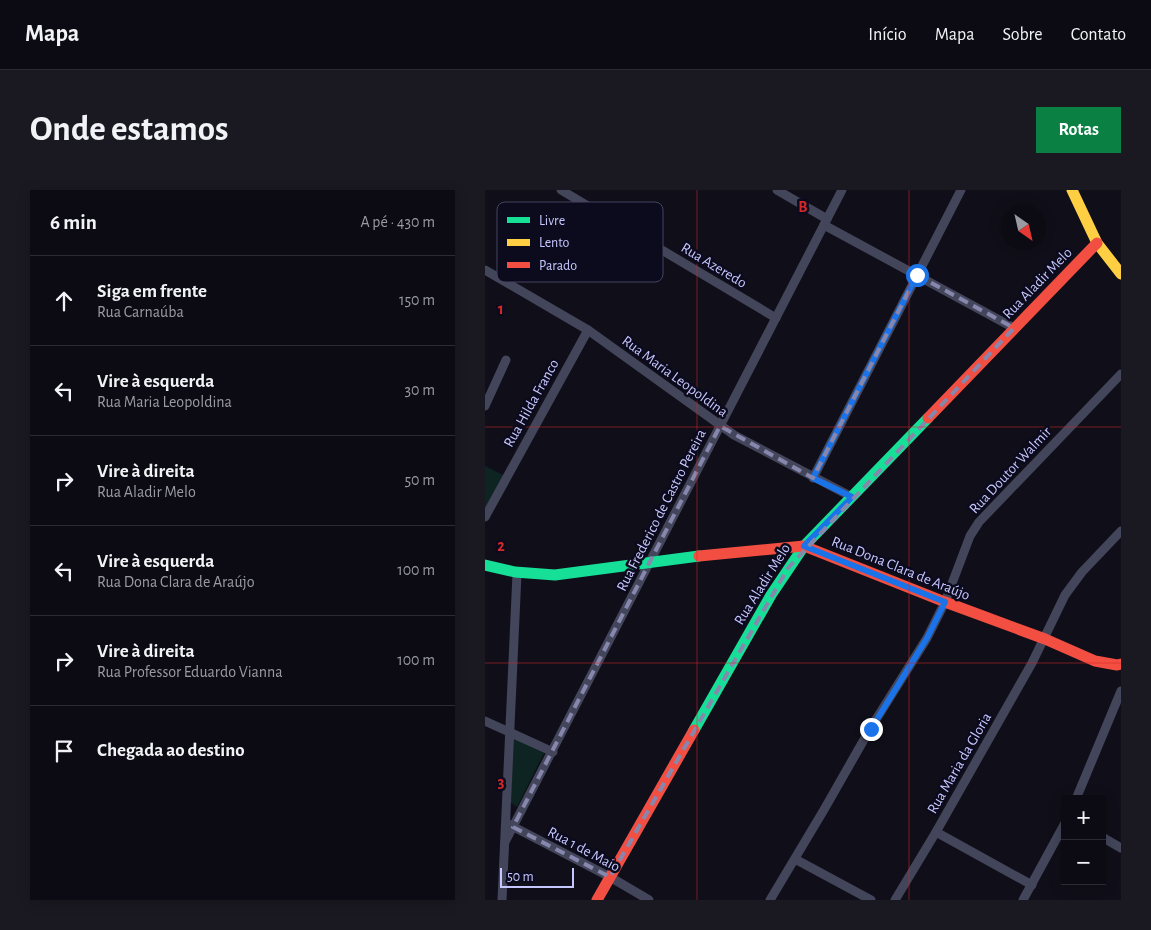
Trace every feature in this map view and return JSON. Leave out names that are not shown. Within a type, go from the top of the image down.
[{"type":"street","name":"Rua Azeredo","points":[[561,190],[581,202]]},
{"type":"street","points":[[777,190],[825,222],[1014,328]]},
{"type":"street","name":"Rua Frederico de Castro Pereira","points":[[502,900],[505,842],[510,825],[553,752],[842,190]]},
{"type":"street","points":[[813,478],[961,190]]},
{"type":"street","points":[[1072,190],[1097,243],[1121,274]]},
{"type":"street","name":"Rua Aladir Melo","points":[[597,900],[771,595],[804,546],[1097,243]]},
{"type":"street","name":"Rua Azeredo","points":[[663,251],[776,318]]},
{"type":"street","name":"Rua Maria Leopoldina","points":[[485,270],[497,277]]},
{"type":"street","name":"Rua Maria Leopoldina","points":[[506,282],[588,330],[733,435],[852,497]]},
{"type":"street","name":"Rua Hilda Franco","points":[[485,517],[588,330]]},
{"type":"street","points":[[485,406],[506,360]]},
{"type":"street","name":"Rua Doutor Walmir","points":[[770,900],[927,638],[945,602],[966,546],[979,522],[1121,374]]},
{"type":"street","name":"Rua Maria da Gloria","points":[[895,900],[936,832],[1045,639],[1065,595],[1082,572],[1121,531]]},
{"type":"street","name":"Rua Dona Clara de Araújo","points":[[485,565],[517,574],[541,576],[714,554],[804,546],[1095,660],[1117,665],[1121,664]]},
{"type":"street","points":[[510,825],[510,732],[517,574]]},
{"type":"street","points":[[1078,795],[1121,691]]},
{"type":"street","points":[[485,721],[553,752]]},
{"type":"street","name":"Rua 1 de Maio","points":[[510,825],[610,877],[649,900]]},
{"type":"street","points":[[1023,900],[1061,831]]},
{"type":"street","points":[[936,832],[1032,885]]},
{"type":"street","points":[[1106,839],[1121,848]]},
{"type":"street","points":[[795,859],[871,900]]},
{"type":"highlighted area","points":[[917,275],[1014,328],[788,568],[610,877],[513,827],[720,426],[813,478]]},
{"type":"green space","points":[[485,466],[503,475],[485,508]]},
{"type":"green space","points":[[513,738],[544,753],[517,807],[510,802]]},
{"type":"traffic: fast","points":[[694,730],[771,595],[804,546],[928,418]]},
{"type":"traffic: fast","points":[[485,565],[515,572],[555,575],[699,556]]},
{"type":"traffic: slow","points":[[1072,190],[1097,243],[1121,274]]},
{"type":"traffic: jam","points":[[928,418],[1097,243]]},
{"type":"traffic: jam","points":[[699,556],[804,546],[1045,639],[1095,661],[1121,664]]},
{"type":"traffic: jam","points":[[597,900],[694,730]]},
{"type":"route","points":[[871,729],[927,638],[945,602],[804,546],[852,497],[813,478],[917,275]]}]
